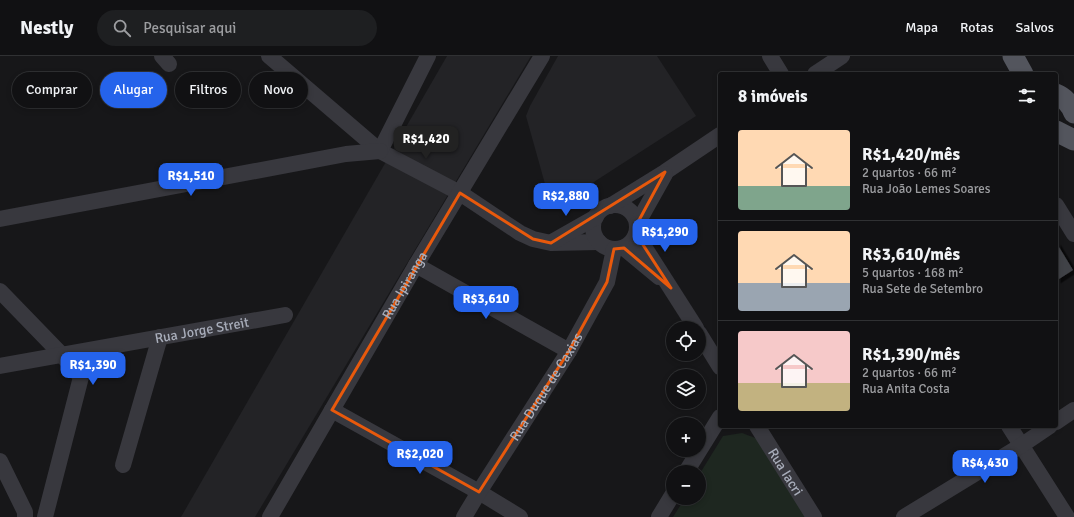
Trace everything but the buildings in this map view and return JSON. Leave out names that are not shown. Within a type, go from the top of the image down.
[{"type":"main road","points":[[1058,95],[1062,96],[1072,108],[1074,113]]},
{"type":"main road","points":[[1058,132],[1074,140]]},
{"type":"street","points":[[268,56],[380,152],[460,193],[520,233],[533,239],[551,243],[599,242]]},
{"type":"street","points":[[380,152],[427,56]]},
{"type":"street","name":"Rua Ipiranga","points":[[270,517],[416,265],[542,56]]},
{"type":"street","points":[[770,56],[780,72]]},
{"type":"street","points":[[818,72],[842,56]]},
{"type":"street","points":[[551,243],[596,216],[602,210],[665,172],[718,137]]},
{"type":"street","points":[[0,219],[346,154],[380,152]]},
{"type":"street","points":[[619,249],[632,242],[665,172]]},
{"type":"street","points":[[610,206],[619,205],[627,209],[634,216],[637,229],[692,321]]},
{"type":"street","points":[[1058,208],[1074,234]]},
{"type":"street","points":[[596,216],[593,225],[594,234],[599,242],[606,247],[619,249],[671,288]]},
{"type":"street","name":"Rua Duque de Caxias","points":[[464,517],[569,351],[607,282],[619,249]]},
{"type":"street","points":[[416,265],[569,351]]},
{"type":"street","points":[[0,291],[62,354],[81,376],[45,515],[25,514],[0,461]]},
{"type":"street","name":"Rua Jorge Streit","points":[[0,366],[285,315]]},
{"type":"street","points":[[123,465],[160,337]]},
{"type":"street","points":[[706,344],[718,364]]},
{"type":"street","points":[[332,410],[479,492],[520,517]]},
{"type":"street","points":[[1058,421],[1074,410]]},
{"type":"street","points":[[690,465],[718,420]]},
{"type":"street","name":"Rua Iacri","points":[[758,428],[814,517]]},
{"type":"street","points":[[1011,428],[1067,517]]},
{"type":"street","points":[[904,517],[1022,445],[1047,428]]},
{"type":"street","points":[[659,517],[666,505]]},
{"type":"highlighted area","points":[[665,172],[637,224],[636,234],[671,288],[624,248],[614,249],[607,282],[569,351],[479,492],[332,410],[460,193],[533,239],[551,243]]},
{"type":"shaded area","points":[[447,56],[531,56],[255,517],[181,517]]},
{"type":"shaded area","points":[[558,56],[657,56],[696,116],[552,209],[526,116]]},
{"type":"shaded area","points":[[742,433],[758,439],[806,517],[673,517],[681,505],[706,505],[705,465],[723,436]]}]
